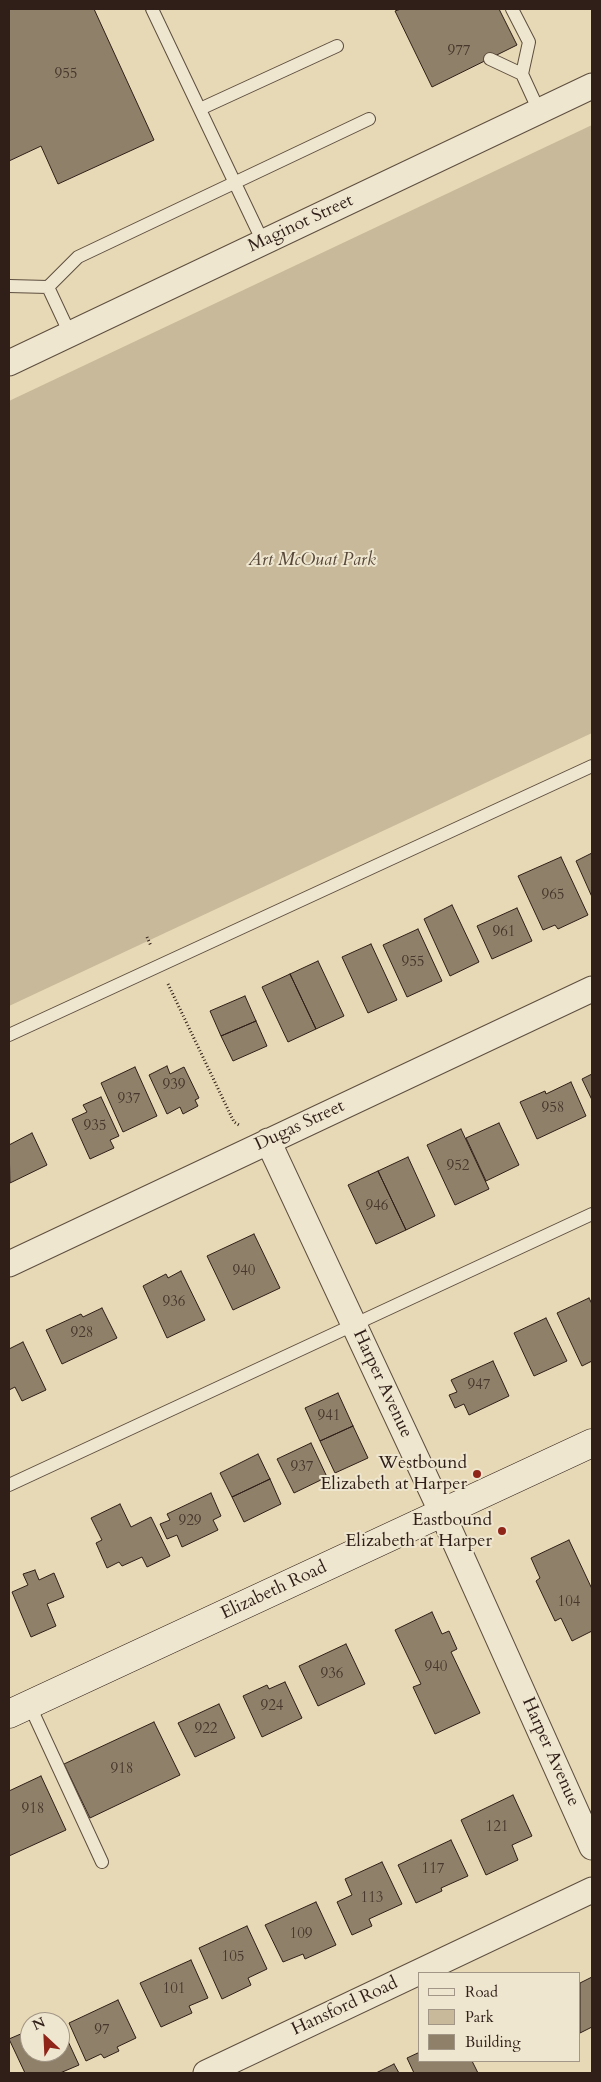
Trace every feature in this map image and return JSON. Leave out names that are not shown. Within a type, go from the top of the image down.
[{"type":"street","name":"Maginot Street","points":[[9,363],[592,86]]},
{"type":"street","name":"Dugas Street","points":[[9,1264],[592,989]]},
{"type":"street","name":"Harper Avenue","points":[[268,1141],[442,1514],[592,1847]]},
{"type":"street","name":"Elizabeth Road","points":[[19,1709],[592,1443]]},
{"type":"street","name":"Hansford Road","points":[[419,1972],[592,1890]]},
{"type":"street","name":"Hansford Road","points":[[206,2073],[418,1972]]},
{"type":"lane","points":[[152,9],[263,242]]},
{"type":"lane","points":[[512,9],[528,42],[522,74],[540,111]]},
{"type":"lane","points":[[200,109],[337,46]]},
{"type":"lane","points":[[490,59],[522,74]]},
{"type":"lane","points":[[9,286],[48,287],[78,257],[369,119]]},
{"type":"lane","points":[[48,287],[70,334]]},
{"type":"lane","points":[[9,1035],[592,766]]},
{"type":"lane","points":[[9,1485],[592,1214]]},
{"type":"lane","points":[[19,1709],[102,1862]]},
{"type":"path","points":[[147,937],[234,1122],[268,1141]]},
{"type":"green space","name":"Art McOuat Park","points":[[592,125],[592,733],[9,1006],[9,401]]},
{"type":"building","points":[[9,9],[94,9],[154,140],[58,184],[41,146],[9,161]]},
{"type":"building","points":[[401,9],[499,9],[517,45],[432,87],[395,11]]},
{"type":"building","points":[[592,853],[592,897],[576,861]]},
{"type":"building","points":[[561,857],[588,915],[558,929],[555,925],[543,930],[518,876]]},
{"type":"building","points":[[452,905],[479,962],[450,976],[424,919]]},
{"type":"building","points":[[517,908],[532,941],[492,959],[477,926]]},
{"type":"building","points":[[418,929],[442,981],[407,997],[383,945]]},
{"type":"building","points":[[371,944],[397,1000],[368,1013],[342,957]]},
{"type":"building","points":[[318,961],[344,1016],[316,1029],[290,974]]},
{"type":"building","points":[[290,974],[316,1029],[288,1042],[262,987]]},
{"type":"building","points":[[245,996],[256,1021],[221,1036],[210,1011]]},
{"type":"building","points":[[256,1021],[267,1046],[233,1061],[221,1036]]},
{"type":"building","points":[[167,1066],[170,1074],[184,1067],[199,1098],[195,1100],[198,1106],[183,1114],[180,1107],[167,1114],[149,1075]]},
{"type":"building","points":[[135,1067],[157,1116],[123,1132],[101,1083]]},
{"type":"building","points":[[592,1074],[592,1100],[582,1079]]},
{"type":"building","points":[[571,1082],[586,1116],[537,1139],[520,1102],[545,1091],[546,1094]]},
{"type":"building","points":[[101,1097],[119,1136],[110,1140],[114,1148],[90,1159],[72,1119],[87,1112],[83,1105]]},
{"type":"building","points":[[499,1123],[519,1165],[486,1181],[466,1138]]},
{"type":"building","points":[[461,1129],[489,1189],[455,1205],[427,1145]]},
{"type":"building","points":[[32,1133],[47,1165],[10,1183],[9,1145]]},
{"type":"building","points":[[408,1157],[435,1216],[406,1230],[378,1171]]},
{"type":"building","points":[[378,1171],[406,1230],[376,1244],[348,1185]]},
{"type":"building","points":[[254,1234],[280,1288],[233,1310],[207,1256]]},
{"type":"building","points":[[181,1271],[205,1320],[167,1338],[143,1286],[166,1274],[168,1278]]},
{"type":"building","points":[[589,1298],[592,1304],[592,1361],[582,1366],[557,1313]]},
{"type":"building","points":[[102,1308],[117,1338],[62,1364],[46,1330],[81,1314],[83,1317]]},
{"type":"building","points":[[546,1318],[567,1361],[534,1376],[514,1333]]},
{"type":"building","points":[[23,1342],[46,1390],[22,1401],[15,1387],[9,1390],[9,1349]]},
{"type":"building","points":[[493,1361],[509,1396],[469,1415],[464,1404],[455,1408],[449,1395],[457,1392],[451,1380]]},
{"type":"building","points":[[338,1393],[353,1426],[320,1441],[305,1408]]},
{"type":"building","points":[[353,1426],[368,1458],[335,1473],[320,1441]]},
{"type":"building","points":[[311,1443],[327,1477],[294,1493],[277,1459]]},
{"type":"building","points":[[258,1454],[270,1479],[232,1497],[220,1473]]},
{"type":"building","points":[[270,1479],[281,1504],[244,1522],[232,1497]]},
{"type":"building","points":[[211,1493],[221,1516],[213,1520],[218,1530],[182,1547],[177,1535],[167,1539],[160,1524],[170,1520],[167,1514]]},
{"type":"building","points":[[120,1504],[131,1527],[151,1517],[170,1556],[147,1567],[142,1557],[122,1566],[119,1562],[107,1568],[96,1543],[102,1540],[91,1518]]},
{"type":"building","points":[[569,1540],[592,1589],[592,1631],[572,1641],[561,1618],[555,1621],[536,1581],[540,1578],[531,1558]]},
{"type":"building","points":[[35,1570],[39,1580],[54,1573],[64,1597],[47,1604],[56,1626],[31,1637],[12,1592],[28,1585],[23,1574]]},
{"type":"building","points":[[432,1612],[442,1634],[449,1631],[457,1649],[451,1652],[480,1713],[435,1734],[413,1687],[421,1684],[395,1630]]},
{"type":"building","points":[[346,1644],[365,1684],[318,1706],[299,1666]]},
{"type":"building","points":[[285,1682],[302,1718],[262,1737],[243,1696],[267,1685],[269,1689]]},
{"type":"building","points":[[219,1704],[235,1738],[195,1757],[178,1723]]},
{"type":"building","points":[[154,1722],[180,1775],[90,1818],[64,1764]]},
{"type":"building","points":[[41,1776],[66,1830],[9,1856],[9,1791]]},
{"type":"building","points":[[513,1795],[532,1836],[512,1845],[518,1860],[486,1875],[461,1820]]},
{"type":"building","points":[[451,1840],[468,1876],[441,1888],[442,1891],[416,1903],[398,1865]]},
{"type":"building","points":[[382,1862],[402,1904],[369,1919],[372,1926],[352,1935],[337,1902],[352,1895],[345,1879]]},
{"type":"building","points":[[316,1902],[336,1945],[305,1959],[303,1954],[283,1962],[265,1925]]},
{"type":"building","points":[[247,1926],[267,1969],[248,1978],[251,1985],[222,1999],[199,1948]]},
{"type":"building","points":[[191,1960],[208,1998],[189,2006],[192,2013],[161,2027],[140,1983]]},
{"type":"building","points":[[592,1977],[592,2027],[581,2032],[581,1982]]},
{"type":"building","points":[[118,2000],[136,2038],[117,2047],[119,2051],[104,2058],[101,2054],[86,2061],[70,2023]]},
{"type":"building","points":[[20,2034],[20,2062],[70,2062],[70,2046],[79,2065],[60,2073],[25,2073],[9,2039]]},
{"type":"building","points":[[418,2053],[418,2062],[472,2062],[478,2073],[414,2073],[407,2058]]},
{"type":"building","points":[[394,2064],[399,2073],[376,2073]]},
{"type":"place","name":"Westbound Elizabeth at Harper","points":[[477,1474]]},
{"type":"place","name":"Eastbound Elizabeth at Harper","points":[[502,1531]]}]
